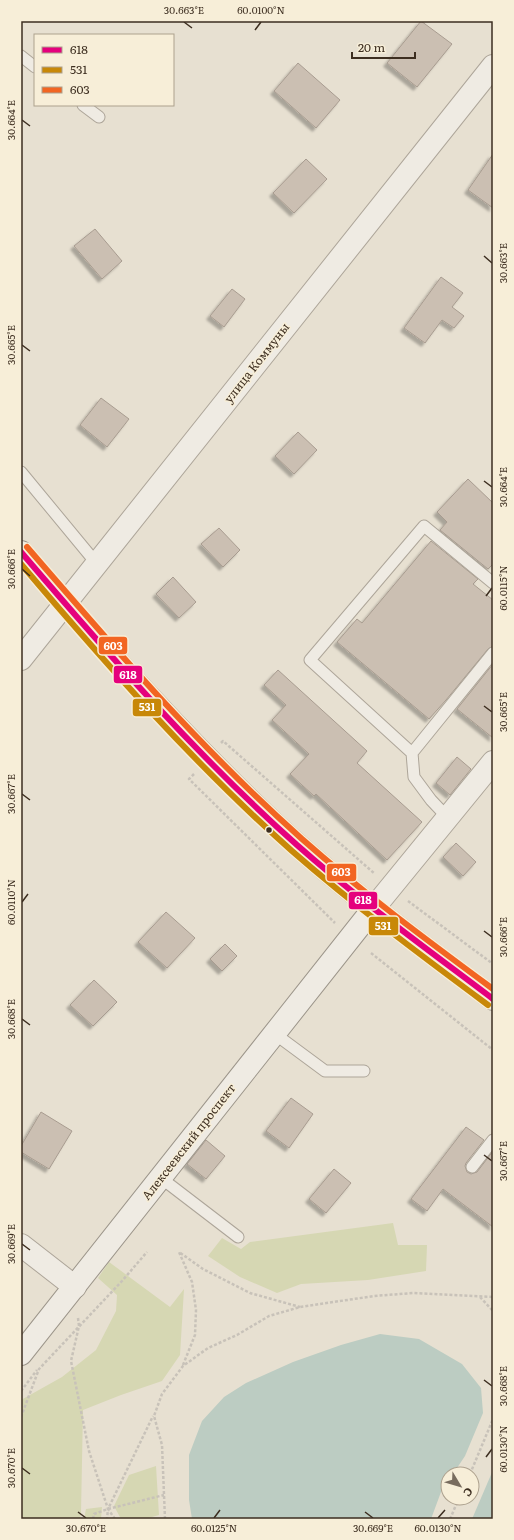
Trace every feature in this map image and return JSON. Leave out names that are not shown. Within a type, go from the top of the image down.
[{"type":"street","name":"улица Коммуны","points":[[21,659],[493,66]]},
{"type":"street","points":[[21,552],[154,704],[272,822],[373,909],[493,999]]},
{"type":"street","name":"Алексеевский проспект","points":[[21,1354],[390,887],[493,762]]},
{"type":"street","points":[[21,1245],[75,1287]]},
{"type":"lane","points":[[21,56],[34,66]]},
{"type":"lane","points":[[84,106],[99,117]]},
{"type":"lane","points":[[21,472],[97,564]]},
{"type":"lane","points":[[448,818],[430,800],[414,777],[412,753],[310,660],[424,526],[493,583]]},
{"type":"lane","points":[[412,753],[493,653]]},
{"type":"lane","points":[[275,1034],[325,1071],[364,1072]]},
{"type":"lane","points":[[472,1167],[493,1140]]},
{"type":"lane","points":[[161,1178],[238,1237]]},
{"type":"path","points":[[390,887],[493,964]]},
{"type":"path","points":[[371,953],[493,1050]]},
{"type":"path","points":[[21,1391],[39,1368],[122,1281],[146,1252]]},
{"type":"path","points":[[107,1519],[108,1509],[154,1416],[162,1394],[183,1366],[195,1335],[196,1310],[192,1282],[179,1252],[203,1269],[250,1293],[300,1307]]},
{"type":"path","points":[[75,1287],[79,1326],[71,1361],[89,1451],[108,1509],[115,1519]]},
{"type":"path","points":[[183,1366],[208,1348],[237,1335],[269,1316],[300,1307],[374,1296],[414,1293],[493,1297]]},
{"type":"path","points":[[480,1297],[493,1312]]},
{"type":"path","points":[[21,1417],[39,1368]]},
{"type":"path","points":[[154,1416],[162,1444],[165,1519]]},
{"type":"path","points":[[473,1466],[493,1419]]},
{"type":"path","points":[[93,1519],[94,1514],[108,1509],[164,1495]]},
{"type":"path","points":[[450,1519],[456,1506]]},
{"type":"green space","points":[[393,1223],[398,1245],[427,1245],[426,1271],[368,1280],[301,1284],[277,1293],[240,1277],[208,1256],[222,1238],[241,1249],[250,1242]]},
{"type":"green space","points":[[109,1262],[170,1307],[184,1289],[180,1355],[162,1381],[83,1410],[80,1519],[21,1519],[21,1400],[62,1377],[96,1350],[116,1311],[117,1295],[98,1278]]},
{"type":"green space","points":[[156,1466],[159,1515],[145,1519],[121,1519],[114,1506],[129,1475]]},
{"type":"green space","points":[[102,1507],[101,1519],[84,1519],[86,1509]]},
{"type":"shaded area","points":[[380,1334],[419,1339],[462,1364],[481,1388],[483,1413],[465,1456],[458,1466],[440,1466],[440,1495],[431,1519],[192,1519],[189,1500],[189,1455],[202,1421],[224,1397],[246,1383],[293,1362],[341,1345]]},
{"type":"shaded area","points":[[493,1470],[493,1519],[472,1519],[478,1506],[480,1506],[480,1500]]},
{"type":"building","points":[[421,21],[452,44],[417,87],[387,63]]},
{"type":"building","points":[[298,63],[340,100],[316,128],[274,91]]},
{"type":"building","points":[[493,154],[493,208],[468,190]]},
{"type":"building","points":[[306,159],[327,179],[294,213],[273,193]]},
{"type":"building","points":[[95,229],[122,261],[102,279],[74,246]]},
{"type":"building","points":[[441,277],[463,293],[452,307],[464,316],[454,328],[442,320],[425,343],[404,328]]},
{"type":"building","points":[[232,289],[245,299],[224,327],[210,316]]},
{"type":"building","points":[[101,398],[129,419],[107,447],[80,425]]},
{"type":"building","points":[[298,432],[317,450],[294,474],[275,456]]},
{"type":"building","points":[[468,479],[493,503],[493,564],[488,569],[440,530],[447,522],[437,512]]},
{"type":"building","points":[[219,528],[240,550],[223,567],[201,544]]},
{"type":"building","points":[[431,541],[478,579],[473,584],[493,600],[493,646],[488,649],[429,719],[337,642],[357,619],[362,623]]},
{"type":"building","points":[[173,577],[196,602],[179,618],[156,594]]},
{"type":"building","points":[[493,664],[493,738],[457,709]]},
{"type":"building","points":[[278,670],[367,751],[357,763],[422,822],[387,860],[316,794],[314,796],[290,774],[309,754],[272,720],[286,705],[264,685]]},
{"type":"building","points":[[457,757],[471,769],[450,795],[436,783]]},
{"type":"building","points":[[456,843],[476,862],[463,876],[443,857]]},
{"type":"building","points":[[166,912],[195,938],[167,968],[138,942]]},
{"type":"building","points":[[225,944],[237,956],[222,971],[210,959]]},
{"type":"building","points":[[94,980],[117,1002],[93,1026],[70,1005]]},
{"type":"building","points":[[291,1098],[313,1114],[289,1148],[266,1131]]},
{"type":"building","points":[[41,1112],[72,1131],[49,1169],[21,1152],[21,1146]]},
{"type":"building","points":[[466,1127],[484,1140],[466,1163],[465,1166],[467,1172],[471,1174],[477,1172],[493,1151],[493,1227],[443,1189],[427,1211],[411,1199]]},
{"type":"building","points":[[206,1140],[225,1156],[206,1179],[187,1164]]},
{"type":"building","points":[[334,1169],[351,1183],[326,1213],[309,1199]]},
{"type":"transit line","name":"603","points":[[27,547],[160,698],[265,805],[302,839],[372,898],[493,989]]},
{"type":"transit line","name":"618","points":[[21,552],[154,703],[260,811],[344,885],[493,999]]},
{"type":"transit line","name":"531","points":[[21,564],[118,676],[220,784],[256,818],[292,851],[364,911],[488,1005]]}]
